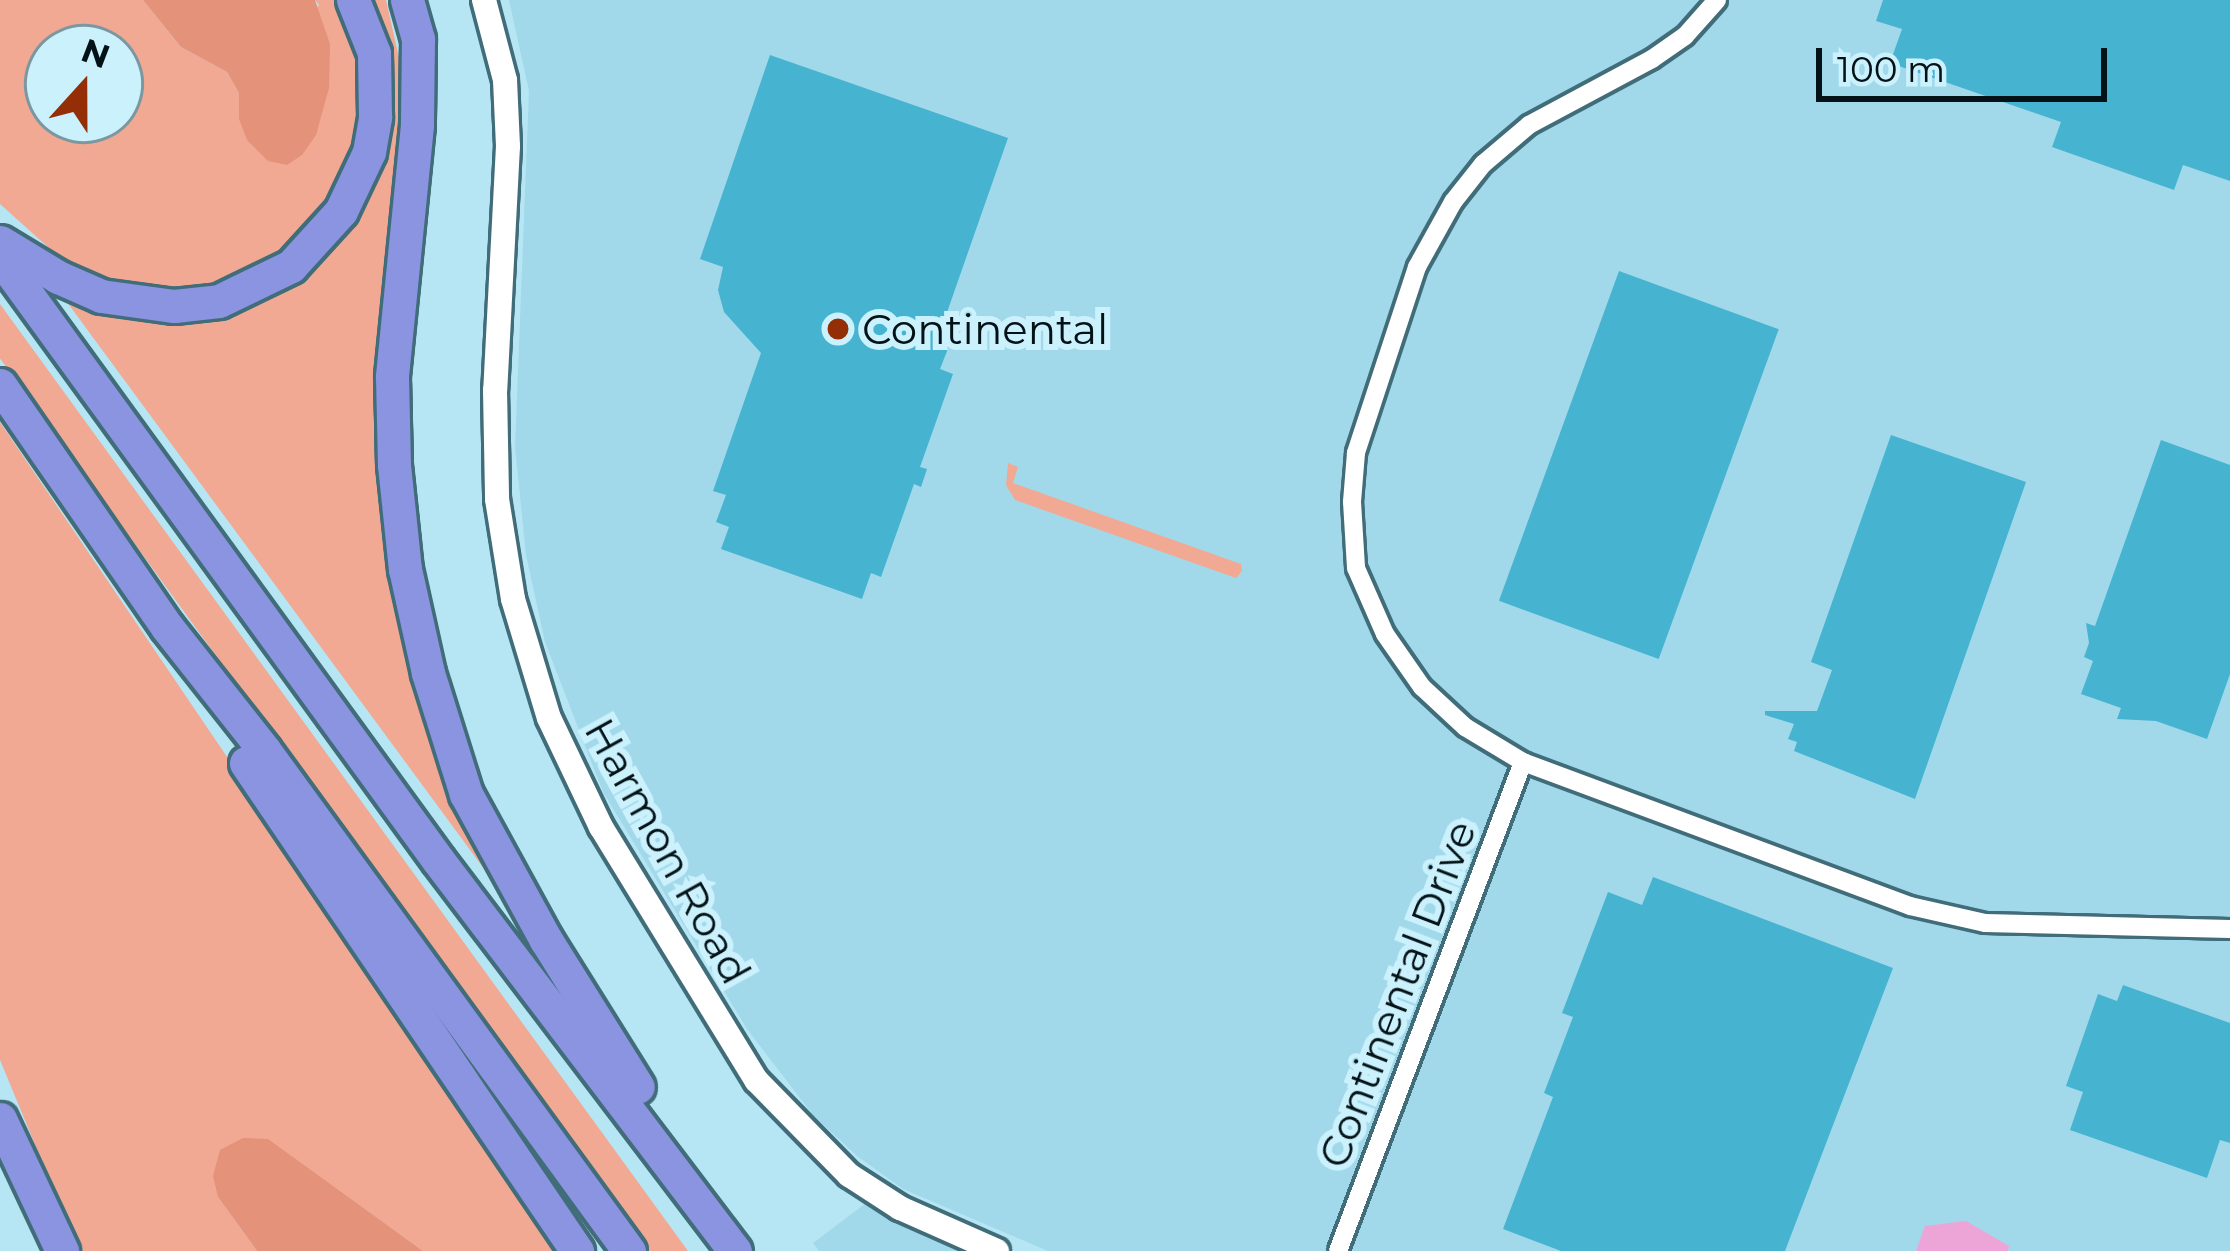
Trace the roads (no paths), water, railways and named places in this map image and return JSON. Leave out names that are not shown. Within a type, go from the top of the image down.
[{"type":"highway","points":[[0,242],[101,296],[153,304],[219,302],[291,266],[341,212],[369,152],[375,117],[374,53],[353,0]]},
{"type":"highway","points":[[407,0],[418,40],[417,124],[392,376],[394,465],[405,569],[428,673],[466,794],[546,940],[644,1098],[662,1150]]},
{"type":"highway","points":[[0,257],[438,860],[735,1251]]},
{"type":"highway","points":[[0,386],[167,626],[264,750],[628,1251]]},
{"type":"highway","points":[[167,626],[223,728],[578,1251]]},
{"type":"highway","points":[[0,1119],[62,1251]]},
{"type":"street","name":"Harmon Road","points":[[484,0],[505,80],[508,146],[495,390],[497,499],[513,599],[549,718],[601,827],[756,1080],[849,1175],[900,1208],[997,1251]]},
{"type":"street","points":[[1718,0],[1684,36],[1652,59],[1528,125],[1483,164],[1453,202],[1418,267],[1356,453],[1352,502],[1356,568],[1385,634],[1422,687],[1465,727],[1523,762],[1952,919],[2230,929]]},
{"type":"street","name":"Continental Drive","points":[[1338,1251],[1523,762]]},
{"type":"street","points":[[0,1130],[44,1251]]},
{"type":"place","name":"Continental","points":[[838,329]]}]
